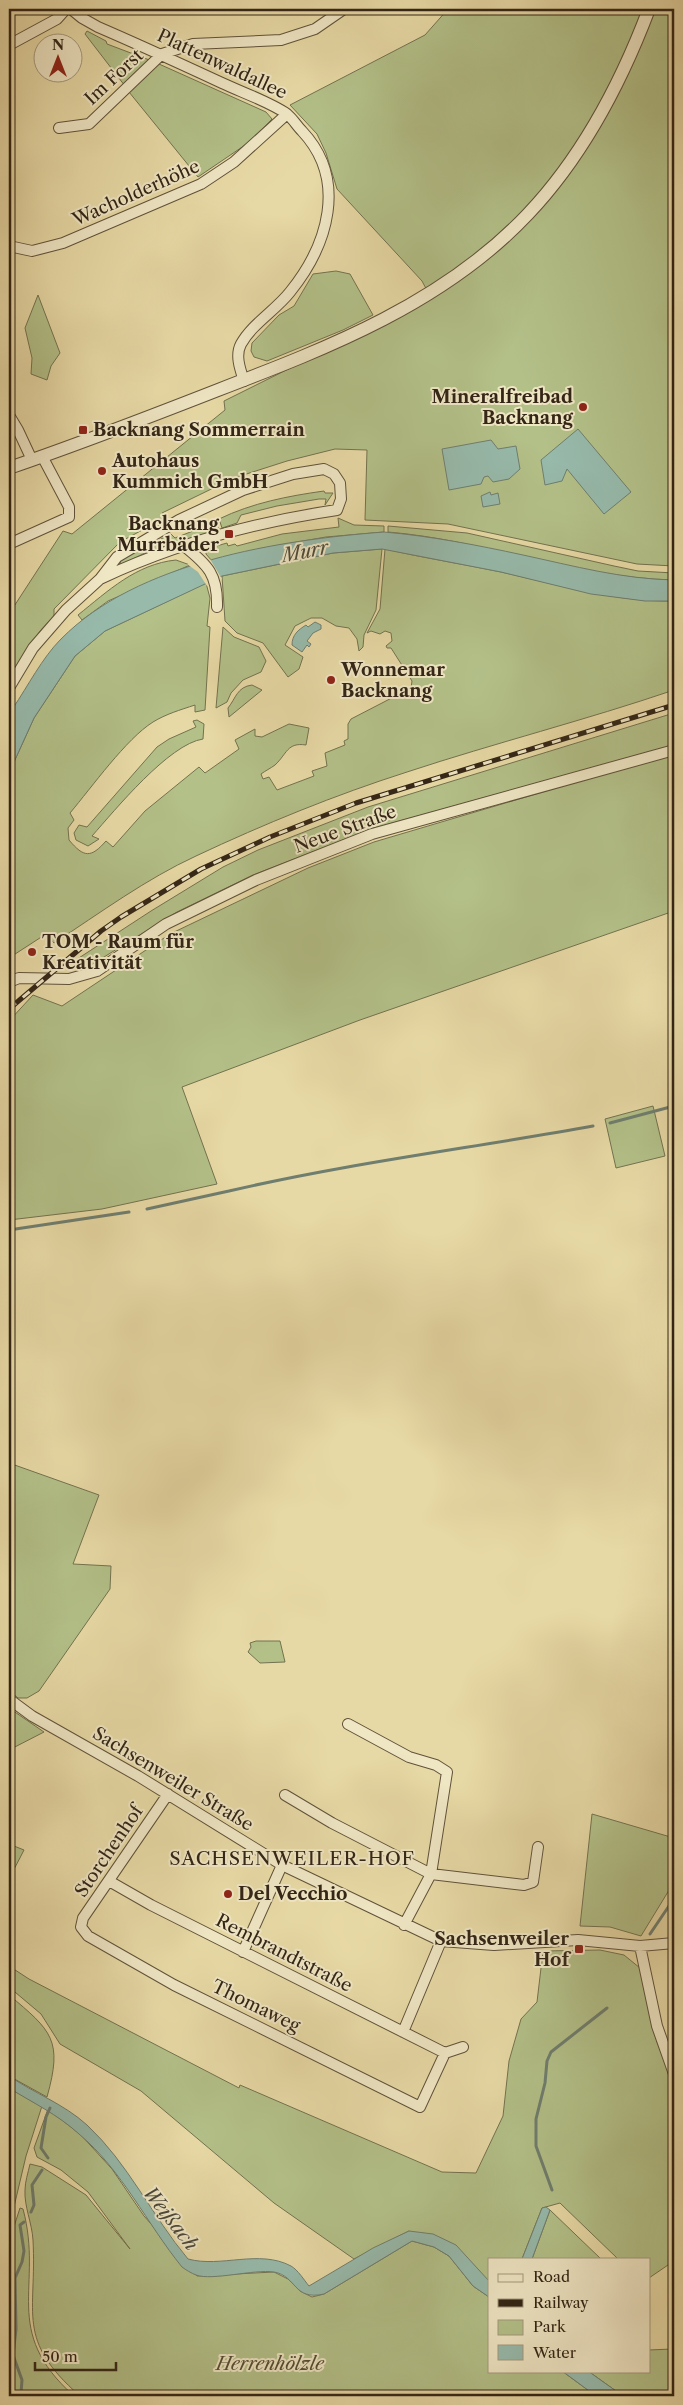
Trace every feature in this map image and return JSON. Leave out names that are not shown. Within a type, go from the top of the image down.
[{"type":"street","points":[[9,46],[57,19],[66,9]]},
{"type":"street","name":"Plattenwaldallee","points":[[71,9],[98,27],[162,54],[287,114],[311,140],[319,155],[329,192],[328,217],[323,236],[305,272],[290,292],[246,337],[240,346],[238,354],[244,380]]},
{"type":"street","points":[[162,54],[193,44],[281,40],[315,29],[344,9]]},
{"type":"street","points":[[9,468],[104,435],[343,340],[430,294],[494,246],[528,214],[581,146],[605,106],[649,9]]},
{"type":"street","name":"Im Forst","points":[[59,128],[89,124],[162,54]]},
{"type":"street","name":"Wacholderhöhe","points":[[9,246],[32,251],[64,244],[201,184],[234,162],[287,114]]},
{"type":"street","points":[[9,415],[69,507],[69,517],[9,544]]},
{"type":"street","points":[[9,688],[33,648],[66,610],[100,579],[118,557],[136,545],[192,513],[244,490],[293,474],[324,469],[332,472],[340,483],[341,499],[337,510],[282,519],[184,546],[147,558],[100,579]]},
{"type":"street","points":[[184,546],[207,566],[214,579],[217,607]]},
{"type":"street","name":"Neue Straße","points":[[9,982],[19,978],[69,979],[97,971],[166,924],[256,880],[372,834],[674,750]]},
{"type":"street","name":"Sachsenweiler Straße","points":[[9,1699],[32,1716],[168,1794],[282,1865],[441,1941],[494,1945],[578,1940],[640,1946],[674,1943]]},
{"type":"street","points":[[348,1724],[409,1756],[444,1769],[448,1776],[431,1874],[404,1924]]},
{"type":"street","name":"Storchenhof","points":[[81,1927],[83,1918],[168,1794]]},
{"type":"street","points":[[285,1795],[339,1828],[431,1874],[524,1885],[533,1882],[538,1847]]},
{"type":"street","points":[[243,1952],[282,1865]]},
{"type":"street","name":"Rembrandtstraße","points":[[109,1881],[151,1905],[445,2053]]},
{"type":"street","name":"Thomaweg","points":[[81,1927],[88,1936],[174,1985],[420,2107],[445,2053]]},
{"type":"street","points":[[403,2032],[441,1941]]},
{"type":"street","points":[[640,1946],[657,2026],[674,2074]]},
{"type":"street","points":[[445,2053],[463,2047]]},
{"type":"green space","points":[[448,9],[674,9],[674,566],[637,564],[448,524],[365,520],[367,450],[335,449],[287,461],[234,478],[162,513],[168,521],[163,524],[159,521],[120,542],[54,609],[54,616],[40,631],[9,679],[9,614],[63,531],[72,534],[225,410],[224,401],[431,298],[422,281],[337,189],[326,153],[317,134],[290,105],[425,35]]},
{"type":"green space","points":[[87,31],[106,41],[107,44],[152,61],[125,86],[85,34]]},
{"type":"green space","points":[[159,64],[266,112],[272,119],[251,141],[198,177],[129,92]]},
{"type":"green space","points":[[336,271],[350,274],[373,315],[343,330],[267,361],[254,357],[251,351],[252,343],[279,315],[294,306],[313,274]]},
{"type":"green space","points":[[38,295],[60,353],[51,366],[47,380],[31,374],[32,358],[25,328]]},
{"type":"green space","points":[[324,491],[325,493],[333,493],[325,505],[326,499],[319,499],[277,506],[241,515],[237,523],[222,528],[219,519],[270,501]]},
{"type":"green space","points":[[338,518],[354,525],[384,526],[384,532],[326,537],[263,548],[212,561],[206,554],[206,549],[227,543],[228,546],[235,544],[237,546],[282,534],[339,527]]},
{"type":"green space","points":[[216,522],[219,530],[149,551],[123,564],[120,563],[121,559],[171,534],[175,538]]},
{"type":"green space","points":[[388,526],[467,533],[638,571],[674,573],[674,580],[602,573],[424,536],[388,532]]},
{"type":"green space","points":[[382,549],[376,610],[364,635],[363,647],[359,651],[357,639],[349,628],[336,626],[322,618],[311,618],[295,626],[285,645],[303,657],[299,669],[288,677],[263,643],[237,633],[225,621],[222,576],[333,553]]},
{"type":"green space","points":[[385,549],[609,596],[652,601],[674,601],[674,690],[407,772],[353,790],[300,811],[177,865],[54,943],[46,934],[9,958],[9,773],[34,718],[75,656],[105,631],[206,583],[210,598],[207,626],[210,627],[205,710],[195,712],[195,705],[168,714],[153,722],[121,751],[99,777],[70,813],[74,820],[68,828],[69,840],[83,853],[88,854],[96,851],[106,841],[113,847],[145,811],[199,767],[205,773],[239,749],[235,740],[255,729],[255,736],[262,737],[289,724],[309,728],[306,745],[291,747],[275,765],[261,774],[263,779],[269,777],[277,790],[314,776],[312,771],[327,766],[325,753],[345,745],[344,741],[348,739],[348,724],[351,719],[411,688],[412,681],[391,648],[386,646],[392,641],[391,633],[385,631],[380,634],[371,631],[367,633],[380,609]]},
{"type":"green space","points":[[176,560],[190,565],[108,601],[82,620],[78,615],[112,588],[135,573],[148,567]]},
{"type":"green space","points":[[223,627],[234,637],[259,647],[266,661],[261,672],[243,680],[231,693],[227,702],[216,708]]},
{"type":"green space","points":[[252,685],[262,690],[229,717],[228,708],[237,694],[243,688]]},
{"type":"green space","points":[[674,713],[674,745],[371,829],[253,875],[177,912],[91,965],[65,967],[223,867],[258,850],[368,807]]},
{"type":"green space","points":[[197,720],[204,724],[203,739],[189,744],[175,753],[143,780],[92,836],[99,839],[88,846],[76,840],[74,833],[79,825],[87,827],[157,747],[169,739],[196,727],[193,721]]},
{"type":"green space","points":[[674,753],[674,911],[360,1020],[182,1087],[217,1184],[102,1209],[9,1220],[9,1021],[33,995],[62,1006],[170,934],[308,868],[374,842]]},
{"type":"green space","points":[[653,1106],[665,1156],[616,1168],[605,1119]]},
{"type":"green space","points":[[9,1463],[99,1495],[73,1564],[111,1566],[110,1589],[39,1691],[27,1698],[18,1698],[9,1690]]},
{"type":"green space","points":[[256,1641],[280,1641],[285,1662],[260,1663],[248,1652],[251,1647],[250,1643]]},
{"type":"green space","points":[[9,1708],[44,1732],[9,1750]]},
{"type":"green space","points":[[592,1814],[674,1838],[674,1882],[641,1936],[610,1927],[580,1926]]},
{"type":"green space","points":[[9,1844],[24,1850],[9,1879]]},
{"type":"green space","points":[[600,1950],[624,1955],[640,1968],[657,2042],[674,2083],[674,2269],[668,2265],[650,2277],[650,2258],[617,2258],[560,2203],[542,2208],[522,2258],[488,2258],[488,2280],[409,2231],[354,2259],[274,2203],[141,2091],[60,2044],[41,2014],[9,1987],[9,1966],[29,1979],[239,2088],[240,2085],[442,2172],[476,2173],[503,2116],[509,2061],[521,2019],[537,2002],[543,1951]]},
{"type":"green space","points":[[9,1995],[35,2018],[50,2038],[54,2062],[47,2097],[9,2076]]},
{"type":"green space","points":[[9,2088],[42,2106],[26,2156],[9,2228]]},
{"type":"green space","name":"Herrenhölzle","points":[[48,2109],[81,2135],[112,2169],[144,2216],[197,2276],[274,2272],[288,2279],[300,2291],[312,2297],[324,2294],[412,2241],[434,2247],[449,2256],[473,2286],[488,2296],[488,2372],[563,2372],[596,2396],[80,2396],[59,2376],[46,2358],[38,2341],[34,2325],[32,2307],[33,2240],[25,2196],[30,2164],[42,2167],[86,2195],[130,2249],[88,2192],[61,2170],[37,2157],[34,2148]]},
{"type":"green space","points":[[20,2208],[23,2209],[28,2237],[31,2328],[38,2350],[51,2372],[74,2396],[9,2396],[9,2242]]},
{"type":"green space","points":[[550,2210],[600,2258],[532,2258]]},
{"type":"green space","points":[[650,2350],[674,2350],[674,2396],[623,2396],[589,2372],[650,2372]]},
{"type":"water","points":[[578,429],[631,492],[604,514],[567,469],[562,481],[545,485],[541,460]]},
{"type":"water","points":[[491,440],[498,449],[516,446],[520,469],[509,479],[493,482],[488,476],[484,477],[481,484],[449,490],[442,449]]},
{"type":"water","points":[[490,492],[491,495],[498,493],[500,504],[483,507],[481,496]]},
{"type":"water","name":"Murr","points":[[384,532],[471,544],[617,575],[674,580],[674,601],[645,601],[591,594],[501,572],[382,549],[333,553],[222,576],[105,631],[75,656],[34,718],[9,773],[9,716],[13,708],[41,663],[54,647],[92,613],[129,591],[169,573],[212,560],[300,541]]},
{"type":"water","points":[[315,622],[321,625],[321,629],[313,633],[307,641],[311,644],[309,647],[307,645],[302,652],[292,645],[293,638],[300,629],[306,625],[308,627]]},
{"type":"water","points":[[9,2076],[69,2111],[87,2125],[115,2156],[188,2259],[214,2262],[253,2259],[279,2261],[294,2268],[309,2286],[373,2248],[409,2231],[433,2234],[456,2245],[488,2280],[488,2296],[473,2286],[449,2256],[434,2247],[412,2241],[324,2294],[306,2294],[287,2278],[274,2272],[212,2277],[194,2274],[182,2267],[121,2181],[94,2148],[62,2120],[9,2088]]},
{"type":"water","points":[[546,2207],[550,2210],[532,2258],[522,2258],[542,2208]]},
{"type":"water","points":[[563,2372],[589,2372],[623,2396],[596,2396]]},
{"type":"pier","points":[[210,559],[222,579],[207,586],[198,572],[187,564]]},
{"type":"waterway","points":[[610,1123],[674,1106]]},
{"type":"waterway","points":[[229,1191],[319,1172],[593,1126]]},
{"type":"waterway","points":[[147,1209],[229,1191]]},
{"type":"waterway","points":[[9,1230],[129,1212]]},
{"type":"waterway","points":[[650,1934],[673,1900]]},
{"type":"waterway","points":[[552,2190],[536,2146],[536,2119],[545,2083],[547,2061],[551,2052],[607,2008]]},
{"type":"waterway","points":[[48,2158],[41,2148],[46,2117],[50,2108]]},
{"type":"waterway","points":[[31,2212],[34,2205],[32,2185],[42,2170]]},
{"type":"waterway","points":[[19,2396],[22,2380],[13,2355],[16,2329],[15,2278],[22,2262],[24,2251],[20,2225],[24,2222]]},
{"type":"railway","points":[[9,1009],[101,931],[121,917],[201,869],[270,837],[356,803],[674,705]]},
{"type":"place","name":"Mineralfreibad Backnang","points":[[583,407]]},
{"type":"place","name":"Backnang Sommerrain","points":[[83,430]]},
{"type":"place","name":"Autohaus Kummich GmbH","points":[[102,471]]},
{"type":"place","name":"Backnang Murrbäder","points":[[229,534]]},
{"type":"place","name":"Wonnemar Backnang","points":[[331,680]]},
{"type":"place","name":"TOM - Raum für Kreativität","points":[[32,952]]},
{"type":"place","name":"Del Vecchio","points":[[228,1894]]},
{"type":"place","name":"Sachsenweiler Hof","points":[[579,1949]]},
{"type":"district","name":"SACHSENWEILER-HOF","points":[[292,1858]]},
{"type":"water label","name":"Weißach","points":[[171,2218]]}]
